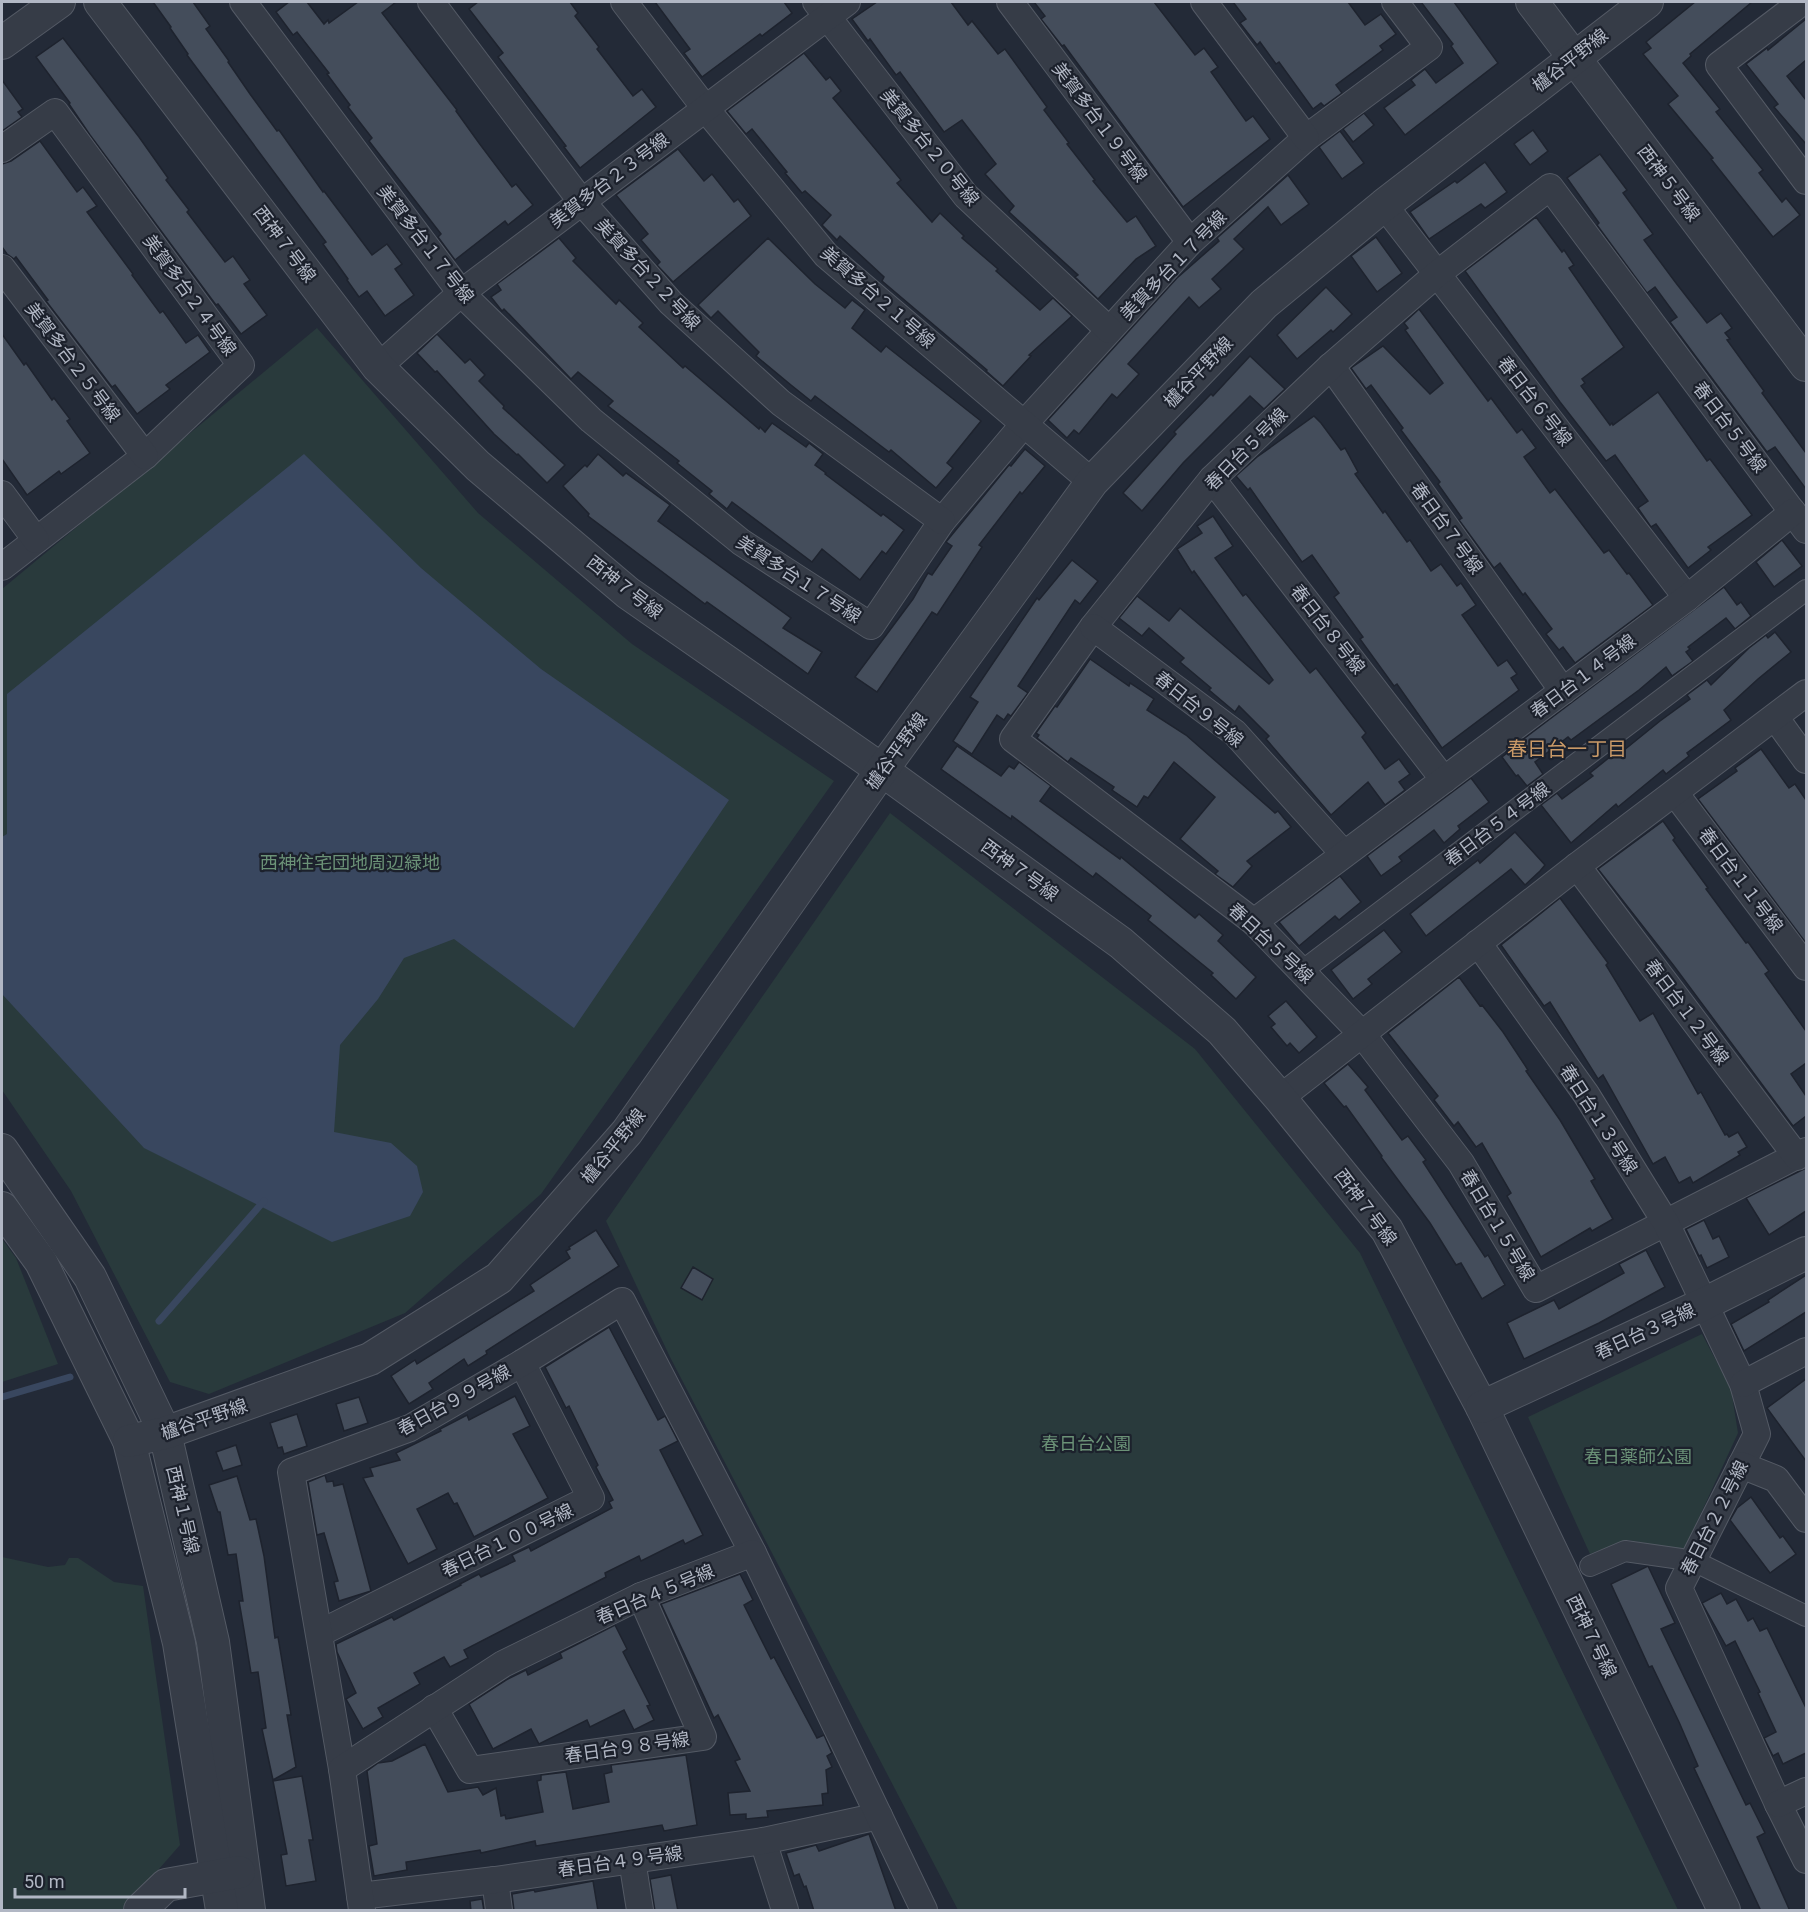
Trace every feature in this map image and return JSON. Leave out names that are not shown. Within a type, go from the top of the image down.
[{"type":"street","points":[[2,43],[59,2]]},
{"type":"street","name":"西神７号線","points":[[100,2],[378,367],[478,466],[628,593],[882,770],[1121,943],[1222,1031],[1280,1098],[1387,1230],[1482,1407],[1724,1911]]},
{"type":"street","name":"美賀多台１７号線","points":[[243,2],[461,293],[591,420],[741,542],[871,626],[942,521],[1024,424],[1190,242],[1306,138],[1429,47],[1395,2]]},
{"type":"street","name":"美賀多台２２号線","points":[[431,2],[581,201],[671,303],[781,403],[942,521]]},
{"type":"street","name":"美賀多台２１号線","points":[[624,2],[705,108],[826,255],[1092,482]]},
{"type":"street","name":"美賀多台１９号線","points":[[1010,2],[1190,242]]},
{"type":"street","points":[[1204,2],[1306,138]]},
{"type":"street","name":"西神５号線","points":[[1532,2],[1806,365]]},
{"type":"street","name":"櫨谷平野線","points":[[129,1441],[165,1433],[370,1359],[499,1278],[627,1132],[882,770],[1092,482],[1264,304],[1384,205],[1647,2]]},
{"type":"street","points":[[1802,2],[1719,65],[1806,181]]},
{"type":"street","name":"美賀多台２３号線","points":[[378,367],[461,293],[705,108],[830,6]]},
{"type":"street","name":"美賀多台２０号線","points":[[830,6],[966,196],[1109,330]]},
{"type":"street","name":"美賀多台２４号線","points":[[2,149],[55,112],[242,365],[145,456],[2,567]]},
{"type":"street","name":"春日台５号線","points":[[1362,1034],[1254,922],[1013,739],[1094,627],[1212,479],[1331,366],[1437,274],[1550,187],[1800,521]]},
{"type":"street","name":"春日台６号線","points":[[1384,205],[1687,598]]},
{"type":"street","name":"美賀多台２５号線","points":[[2,267],[145,456]]},
{"type":"street","name":"春日台７号線","points":[[1331,366],[1563,691]]},
{"type":"street","name":"春日台８号線","points":[[1212,479],[1444,780]]},
{"type":"street","points":[[2,494],[36,540]]},
{"type":"street","name":"春日台１４号線","points":[[1254,922],[1687,598],[1800,521]]},
{"type":"street","name":"春日台５４号線","points":[[1302,971],[1806,590]]},
{"type":"street","name":"春日台９号線","points":[[1094,627],[1235,733],[1344,854]]},
{"type":"street","points":[[1280,1098],[1577,866],[1806,693]]},
{"type":"street","points":[[1775,717],[1806,760]]},
{"type":"street","name":"春日台１１号線","points":[[1675,793],[1806,968]]},
{"type":"street","name":"春日台１２号線","points":[[1577,866],[1802,1154]]},
{"type":"street","name":"春日台１３号線","points":[[1478,943],[1586,1094],[1666,1223],[1704,1304]]},
{"type":"street","name":"春日台１５号線","points":[[1362,1034],[1461,1163],[1536,1288],[1802,1154]]},
{"type":"street","name":"西神１号線","points":[[2,1150],[90,1277],[165,1433],[213,1642],[231,1873],[222,1911]]},
{"type":"street","name":"西神１号線","points":[[2,1208],[41,1262],[129,1441],[179,1643],[231,1873],[249,1911]]},
{"type":"street","name":"春日台３号線","points":[[1482,1407],[1704,1304],[1806,1253]]},
{"type":"street","name":"春日台９９号線","points":[[342,1769],[291,1472],[410,1428],[622,1301],[753,1553]]},
{"type":"street","name":"春日台２２号線","points":[[1704,1304],[1743,1384],[1757,1434],[1679,1588],[1806,1860]]},
{"type":"street","points":[[1743,1384],[1806,1351]]},
{"type":"street","name":"春日台１００号線","points":[[320,1633],[591,1498],[522,1363]]},
{"type":"street","points":[[1741,1465],[1776,1479],[1806,1519]]},
{"type":"street","points":[[1590,1566],[1626,1551],[1681,1559]]},
{"type":"street","points":[[753,1553],[924,1911]]},
{"type":"street","name":"春日台４５号線","points":[[342,1769],[503,1664],[641,1596],[753,1553]]},
{"type":"street","points":[[1704,1566],[1806,1616]]},
{"type":"street","name":"春日台９８号線","points":[[434,1708],[470,1770],[703,1737],[641,1596]]},
{"type":"street","points":[[342,1769],[361,1903]]},
{"type":"street","points":[[1778,1804],[1806,1791]]},
{"type":"street","name":"春日台４９号線","points":[[361,1903],[495,1880],[763,1840],[879,1816]]},
{"type":"street","points":[[763,1840],[785,1911]]},
{"type":"street","points":[[632,1860],[640,1911]]},
{"type":"street","points":[[140,1911],[166,1885],[231,1873]]},
{"type":"street","points":[[495,1880],[499,1911]]},
{"type":"green space","name":"西神住宅団地周辺緑地","points":[[317,328],[478,513],[632,644],[834,781],[541,1194],[405,1313],[209,1394],[170,1382],[71,1191],[2,1090],[2,589]]},
{"type":"green space","name":"春日台公園","points":[[890,813],[1195,1049],[1360,1253],[1678,1910],[958,1910],[670,1357],[606,1221]]},
{"type":"green space","points":[[2,1239],[16,1258],[58,1364],[2,1382]]},
{"type":"green space","name":"春日薬師公園","points":[[1702,1334],[1731,1389],[1738,1433],[1684,1550],[1628,1540],[1590,1554],[1528,1417]]},
{"type":"green space","points":[[2,1557],[48,1567],[65,1565],[69,1558],[78,1558],[114,1582],[143,1586],[180,1845],[123,1910],[2,1910]]},
{"type":"water","points":[[304,454],[421,568],[541,669],[729,800],[574,1028],[454,939],[404,958],[378,999],[340,1045],[334,1132],[391,1143],[417,1166],[423,1192],[410,1216],[332,1242],[144,1148],[2,994],[2,837],[7,834],[7,694]]},
{"type":"building","points":[[153,2],[193,2],[210,26],[206,29],[228,62],[323,192],[372,255],[387,244],[402,264],[395,269],[414,295],[385,316],[367,291],[359,297],[323,244],[326,242],[187,55]]},
{"type":"building","points":[[289,2],[307,2],[324,24],[328,20],[329,23],[358,2],[396,2],[382,13],[457,110],[512,187],[516,184],[533,205],[508,225],[505,221],[455,260],[438,237],[441,234],[369,141],[372,138],[348,107],[350,105],[327,74],[329,73],[297,32],[293,35],[276,12]]},
{"type":"building","points":[[478,2],[570,2],[578,13],[575,16],[599,47],[597,49],[633,96],[642,89],[656,107],[580,168],[564,147],[566,146],[498,57],[503,53],[469,9]]},
{"type":"building","points":[[655,2],[784,2],[792,13],[702,77],[684,53],[690,49]]},
{"type":"building","points":[[877,2],[951,2],[968,25],[972,21],[998,54],[1005,49],[1047,107],[1044,110],[1095,180],[1093,181],[1127,222],[1136,216],[1156,246],[1136,259],[1098,299],[1075,277],[1078,275],[1009,212],[1014,206],[985,174],[996,164],[962,120],[944,132],[900,72],[896,75],[870,39],[868,41],[852,19]]},
{"type":"building","points":[[1034,2],[1154,2],[1195,55],[1204,48],[1218,67],[1211,72],[1246,121],[1253,116],[1270,139],[1183,207],[1064,45],[1062,46],[1041,19],[1045,16]]},
{"type":"building","points":[[1233,2],[1348,2],[1365,25],[1381,14],[1396,34],[1380,46],[1383,50],[1336,85],[1342,93],[1324,106],[1321,103],[1313,109],[1279,62],[1276,64],[1260,42],[1257,45],[1240,23],[1246,19]]},
{"type":"building","points":[[1421,2],[1454,2],[1498,63],[1405,135],[1384,108],[1415,85],[1411,80],[1425,69],[1436,83],[1463,63],[1451,46],[1453,44]]},
{"type":"building","points":[[1695,2],[1752,2],[1690,54],[1691,56],[1683,63],[1720,109],[1716,112],[1763,170],[1759,173],[1782,202],[1786,198],[1800,215],[1773,237],[1711,159],[1713,158],[1668,104],[1678,96],[1643,54],[1651,48],[1646,42]]},
{"type":"building","points":[[1806,19],[1806,60],[1787,76],[1806,100],[1806,144],[1774,107],[1778,104],[1746,64],[1767,48],[1768,50]]},
{"type":"building","points":[[63,38],[139,137],[168,178],[166,180],[189,210],[187,212],[225,262],[233,256],[250,280],[244,284],[267,315],[241,334],[218,304],[216,305],[90,135],[36,57]]},
{"type":"building","points":[[804,53],[826,80],[830,77],[841,91],[833,98],[901,180],[897,183],[932,222],[940,213],[964,236],[962,238],[998,269],[996,271],[1040,310],[1053,298],[1072,316],[1029,355],[1031,356],[1003,386],[882,281],[884,277],[840,236],[837,240],[822,225],[831,215],[805,191],[802,193],[752,129],[746,134],[727,111]]},
{"type":"building","points":[[2,80],[23,109],[18,112],[22,117],[2,131]]},
{"type":"building","points":[[1364,113],[1374,125],[1353,142],[1343,129]]},
{"type":"building","points":[[1533,130],[1548,151],[1530,165],[1514,144]]},
{"type":"building","points":[[1340,131],[1364,163],[1342,179],[1319,147]]},
{"type":"building","points":[[40,141],[77,192],[83,187],[97,206],[87,212],[160,313],[163,311],[186,343],[198,335],[210,352],[166,385],[170,389],[137,414],[115,385],[112,387],[46,301],[48,300],[16,257],[14,259],[7,254],[2,247],[2,164],[11,161]]},
{"type":"building","points":[[678,149],[704,181],[712,174],[734,202],[738,199],[751,216],[673,282],[657,265],[660,262],[641,240],[648,234],[616,195]]},
{"type":"building","points":[[1600,154],[1627,190],[1623,193],[1653,234],[1644,240],[1676,283],[1707,323],[1721,313],[1732,328],[1725,333],[1730,339],[1727,340],[1806,453],[1806,489],[1775,447],[1767,452],[1670,322],[1677,317],[1655,287],[1647,293],[1597,225],[1599,223],[1567,178]]},
{"type":"building","points":[[1485,162],[1507,192],[1485,208],[1481,204],[1429,239],[1410,212],[1455,181],[1457,183]]},
{"type":"building","points":[[1288,175],[1309,204],[1281,225],[1268,207],[1234,239],[1244,249],[1212,279],[1221,289],[1199,308],[1189,297],[1128,364],[1139,374],[1117,398],[1112,394],[1079,434],[1074,430],[1067,438],[1048,420],[1177,278],[1219,241],[1217,238]]},
{"type":"building","points":[[1536,217],[1562,252],[1564,250],[1574,265],[1569,268],[1624,347],[1582,379],[1585,383],[1581,386],[1610,425],[1658,392],[1707,461],[1710,459],[1752,515],[1708,547],[1711,550],[1688,568],[1656,524],[1651,527],[1638,508],[1648,501],[1615,455],[1606,461],[1465,271]]},
{"type":"building","points":[[1376,237],[1402,273],[1377,292],[1351,256]]},
{"type":"building","points":[[559,238],[576,258],[573,261],[616,304],[619,300],[643,323],[639,327],[683,368],[685,366],[759,429],[760,427],[765,432],[772,423],[806,447],[809,443],[823,454],[815,465],[881,516],[883,514],[904,530],[886,554],[882,551],[860,580],[822,549],[812,562],[732,502],[727,509],[709,494],[712,491],[677,463],[679,461],[608,406],[613,401],[578,372],[571,379],[504,309],[502,311],[491,297],[501,290],[497,284]]},
{"type":"building","points":[[768,238],[815,284],[845,308],[852,300],[865,310],[852,328],[881,352],[886,346],[981,421],[947,463],[953,468],[936,488],[891,450],[889,452],[815,396],[811,401],[791,385],[756,356],[759,352],[718,311],[711,318],[698,305]]},
{"type":"building","points":[[1326,287],[1352,314],[1333,332],[1331,330],[1297,359],[1277,335]]},
{"type":"building","points":[[1419,309],[1488,401],[1491,398],[1517,433],[1522,429],[1536,448],[1524,457],[1550,493],[1555,489],[1604,553],[1609,550],[1653,605],[1575,663],[1563,647],[1559,650],[1546,634],[1552,629],[1500,563],[1494,568],[1459,520],[1462,518],[1438,484],[1440,482],[1401,430],[1403,428],[1371,385],[1366,389],[1351,368],[1383,346],[1430,394],[1443,383],[1405,330],[1408,328],[1404,323]]},
{"type":"building","points":[[2,334],[52,400],[54,398],[70,419],[67,421],[90,453],[61,474],[59,471],[27,495],[2,459]]},
{"type":"building","points":[[437,334],[465,363],[470,359],[485,375],[479,381],[504,406],[503,408],[565,465],[547,483],[494,434],[437,371],[435,372],[417,353]]},
{"type":"building","points":[[1250,356],[1285,389],[1264,409],[1250,396],[1183,463],[1142,511],[1123,493],[1176,434],[1174,432],[1211,394],[1213,396]]},
{"type":"building","points":[[1314,416],[1341,450],[1345,448],[1358,472],[1355,474],[1407,542],[1410,540],[1431,571],[1441,564],[1457,586],[1461,583],[1476,605],[1462,615],[1498,666],[1507,660],[1517,674],[1511,678],[1519,690],[1442,748],[1397,684],[1394,686],[1360,639],[1363,637],[1334,597],[1339,593],[1312,555],[1302,562],[1250,488],[1248,490],[1236,476],[1257,457]]},
{"type":"building","points":[[1025,449],[1045,466],[1022,494],[1020,492],[979,545],[982,547],[937,615],[932,612],[877,692],[855,677],[913,599],[928,573],[932,575],[952,546],[946,542],[1009,465],[1011,466]]},
{"type":"building","points":[[598,454],[623,476],[626,473],[670,505],[658,521],[791,618],[783,628],[822,652],[808,674],[707,602],[705,604],[588,516],[589,514],[563,486],[585,465],[587,467]]},
{"type":"building","points":[[1213,516],[1233,546],[1215,558],[1243,596],[1246,594],[1310,673],[1316,668],[1366,733],[1362,737],[1385,769],[1399,759],[1410,774],[1399,782],[1405,790],[1385,805],[1368,782],[1331,815],[1266,739],[1269,736],[1239,706],[1235,712],[1209,690],[1211,688],[1180,662],[1184,658],[1149,628],[1142,636],[1119,618],[1137,596],[1169,621],[1180,608],[1269,684],[1273,680],[1194,571],[1192,573],[1177,549],[1202,533],[1197,526]]},
{"type":"building","points":[[1782,540],[1802,566],[1774,587],[1756,562]]},
{"type":"building","points":[[1072,560],[1098,581],[1080,604],[1075,600],[1018,686],[1028,693],[1011,716],[1008,714],[1004,720],[997,715],[972,754],[953,741],[978,702],[970,697],[1037,598],[1039,600]]},
{"type":"building","points":[[1724,587],[1737,605],[1741,602],[1751,616],[1735,629],[1726,618],[1688,647],[1690,649],[1686,652],[1693,661],[1672,676],[1666,667],[1571,740],[1568,737],[1535,762],[1543,774],[1527,786],[1518,775],[1516,776],[1502,757],[1509,750]]},
{"type":"building","points":[[1775,632],[1791,652],[1724,710],[1731,720],[1687,753],[1689,756],[1666,774],[1663,770],[1618,807],[1616,804],[1571,843],[1541,805],[1557,793],[1562,799],[1593,776],[1590,773],[1616,752],[1618,755],[1690,699],[1687,695],[1707,680],[1711,685],[1749,648],[1766,635],[1768,638]]},
{"type":"building","points":[[1090,659],[1129,686],[1130,683],[1154,699],[1147,710],[1186,735],[1275,813],[1278,811],[1291,827],[1247,861],[1252,866],[1233,887],[1215,874],[1218,871],[1180,839],[1215,797],[1174,762],[1148,798],[1144,796],[1137,807],[1112,790],[1114,787],[1071,758],[1068,762],[1037,738],[1039,735],[1036,733]]},
{"type":"building","points":[[957,746],[1001,776],[1009,766],[1014,769],[1019,762],[1051,786],[1040,801],[1120,859],[1121,857],[1195,918],[1199,914],[1223,935],[1218,941],[1256,977],[1236,999],[1211,975],[1213,973],[1148,920],[1151,916],[1096,873],[1093,877],[1012,816],[1011,819],[941,769]]},
{"type":"building","points":[[1761,749],[1789,788],[1795,784],[1806,800],[1806,943],[1698,799],[1737,771],[1735,768]]},
{"type":"building","points":[[1471,778],[1489,802],[1458,826],[1460,829],[1444,843],[1434,830],[1399,857],[1402,861],[1381,876],[1367,856]]},
{"type":"building","points":[[1663,821],[1675,838],[1673,840],[1708,888],[1706,889],[1769,971],[1765,974],[1806,1031],[1806,1063],[1791,1074],[1806,1096],[1806,1116],[1793,1126],[1674,966],[1598,869]]},
{"type":"building","points":[[1515,832],[1545,865],[1540,871],[1525,885],[1511,869],[1426,936],[1410,914],[1478,860],[1480,863]]},
{"type":"building","points":[[1340,876],[1361,902],[1339,920],[1335,916],[1299,946],[1279,922]]},
{"type":"building","points":[[1560,898],[1608,963],[1606,965],[1640,1021],[1653,1013],[1698,1094],[1701,1092],[1725,1135],[1729,1137],[1738,1132],[1747,1147],[1738,1152],[1740,1155],[1693,1183],[1690,1177],[1679,1183],[1665,1157],[1653,1164],[1603,1075],[1598,1079],[1550,1002],[1544,1006],[1501,945]]},
{"type":"building","points":[[1384,930],[1402,952],[1368,979],[1372,984],[1353,999],[1331,970]]},
{"type":"building","points":[[1459,977],[1503,1032],[1528,1070],[1526,1071],[1560,1120],[1595,1179],[1591,1181],[1613,1219],[1592,1231],[1590,1228],[1541,1257],[1507,1196],[1511,1193],[1482,1143],[1476,1147],[1458,1122],[1454,1126],[1434,1100],[1438,1096],[1388,1033]]},
{"type":"building","points":[[1286,1001],[1317,1037],[1299,1053],[1290,1043],[1287,1046],[1271,1027],[1275,1024],[1268,1016]]},
{"type":"building","points":[[1348,1064],[1368,1087],[1365,1090],[1402,1140],[1408,1136],[1426,1160],[1423,1162],[1485,1257],[1488,1255],[1505,1285],[1482,1299],[1461,1263],[1456,1265],[1430,1223],[1346,1106],[1344,1107],[1324,1083]]},
{"type":"building","points":[[1806,1168],[1806,1211],[1769,1235],[1746,1198]]},
{"type":"building","points":[[1704,1220],[1713,1239],[1719,1236],[1729,1257],[1707,1268],[1686,1229]]},
{"type":"building","points":[[596,1230],[619,1266],[486,1351],[487,1354],[468,1366],[464,1359],[429,1383],[433,1389],[409,1404],[391,1376],[415,1360],[417,1364],[534,1291],[530,1285],[570,1258],[566,1251],[570,1249],[569,1247]]},
{"type":"building","points":[[1646,1250],[1665,1287],[1599,1323],[1524,1359],[1507,1323],[1554,1300],[1559,1309],[1624,1273],[1619,1264]]},
{"type":"building","points":[[693,1267],[713,1279],[702,1300],[681,1288]]},
{"type":"building","points":[[1806,1275],[1806,1312],[1744,1351],[1731,1324],[1769,1302],[1768,1300]]},
{"type":"building","points":[[609,1327],[658,1420],[665,1416],[678,1441],[660,1450],[703,1535],[685,1544],[683,1540],[641,1561],[639,1556],[605,1573],[606,1577],[464,1650],[468,1658],[450,1667],[444,1657],[414,1673],[420,1684],[378,1708],[383,1717],[363,1729],[346,1699],[356,1693],[337,1652],[336,1644],[392,1617],[394,1620],[479,1574],[481,1577],[515,1561],[512,1555],[529,1547],[531,1551],[612,1508],[609,1502],[613,1500],[596,1467],[598,1465],[569,1406],[566,1408],[545,1367]]},
{"type":"building","points":[[1806,1379],[1806,1461],[1767,1408]]},
{"type":"building","points":[[515,1396],[530,1426],[513,1434],[548,1498],[474,1537],[457,1503],[454,1504],[448,1493],[417,1509],[437,1549],[408,1564],[363,1478],[373,1476],[370,1468],[400,1460],[396,1453],[441,1431],[440,1429],[467,1415],[469,1420]]},
{"type":"building","points":[[359,1397],[368,1423],[344,1431],[336,1404]]},
{"type":"building","points":[[297,1414],[307,1446],[284,1454],[282,1447],[278,1448],[270,1423]]},
{"type":"building","points":[[236,1445],[242,1465],[223,1471],[216,1452]]},
{"type":"building","points":[[325,1475],[327,1482],[333,1481],[334,1486],[343,1484],[371,1591],[339,1601],[334,1582],[338,1581],[324,1533],[317,1535],[308,1482]]},
{"type":"building","points":[[237,1476],[250,1520],[256,1519],[264,1556],[275,1638],[278,1637],[291,1715],[287,1715],[296,1767],[273,1780],[262,1729],[266,1728],[258,1672],[251,1673],[239,1601],[243,1601],[236,1554],[228,1555],[220,1512],[218,1512],[209,1485]]},
{"type":"building","points":[[1751,1497],[1780,1538],[1783,1536],[1796,1554],[1770,1573],[1730,1520],[1737,1508]]},
{"type":"building","points":[[1648,1566],[1675,1623],[1661,1629],[1746,1805],[1750,1803],[1765,1833],[1757,1837],[1790,1911],[1761,1911],[1694,1768],[1698,1766],[1679,1722],[1652,1666],[1649,1667],[1611,1584]]},
{"type":"building","points":[[740,1574],[753,1600],[744,1605],[771,1659],[774,1657],[817,1738],[824,1735],[832,1753],[827,1756],[832,1767],[826,1770],[828,1793],[822,1794],[823,1805],[767,1811],[768,1817],[746,1819],[746,1814],[730,1815],[728,1793],[750,1791],[735,1761],[740,1759],[718,1715],[714,1718],[661,1604]]},
{"type":"building","points":[[1721,1593],[1727,1604],[1736,1599],[1748,1621],[1753,1618],[1760,1631],[1767,1628],[1806,1708],[1806,1753],[1783,1764],[1778,1753],[1773,1756],[1764,1738],[1776,1732],[1758,1693],[1760,1692],[1735,1641],[1726,1646],[1702,1603]]},
{"type":"building","points":[[615,1625],[627,1649],[623,1652],[650,1705],[647,1706],[654,1720],[634,1730],[624,1710],[590,1727],[587,1720],[539,1744],[531,1729],[493,1749],[469,1704],[526,1670],[528,1675],[562,1658],[560,1653]]},
{"type":"building","points":[[425,1744],[448,1792],[478,1787],[483,1795],[496,1788],[501,1816],[505,1815],[506,1819],[543,1812],[537,1781],[541,1780],[541,1775],[566,1772],[573,1809],[609,1802],[604,1774],[612,1772],[611,1765],[686,1755],[697,1825],[664,1831],[662,1825],[536,1846],[535,1841],[481,1853],[480,1850],[406,1862],[407,1870],[374,1876],[369,1846],[377,1844],[367,1771],[378,1763],[392,1761]]},
{"type":"building","points":[[302,1776],[313,1840],[309,1840],[316,1881],[286,1886],[281,1855],[287,1854],[273,1781]]},
{"type":"building","points":[[869,1834],[896,1911],[814,1911],[806,1886],[804,1887],[799,1874],[794,1876],[786,1853],[816,1845],[819,1851]]},
{"type":"building","points":[[671,1875],[678,1911],[655,1911],[650,1879]]},
{"type":"building","points":[[593,1881],[598,1911],[514,1911],[512,1894]]},
{"type":"building","points":[[482,1899],[484,1911],[471,1911],[470,1901]]},
{"type":"waterway","points":[[159,1321],[264,1201]]},
{"type":"waterway","points":[[2,1397],[70,1377]]},
{"type":"district","name":"春日台一丁目","points":[[1567,749]]}]
